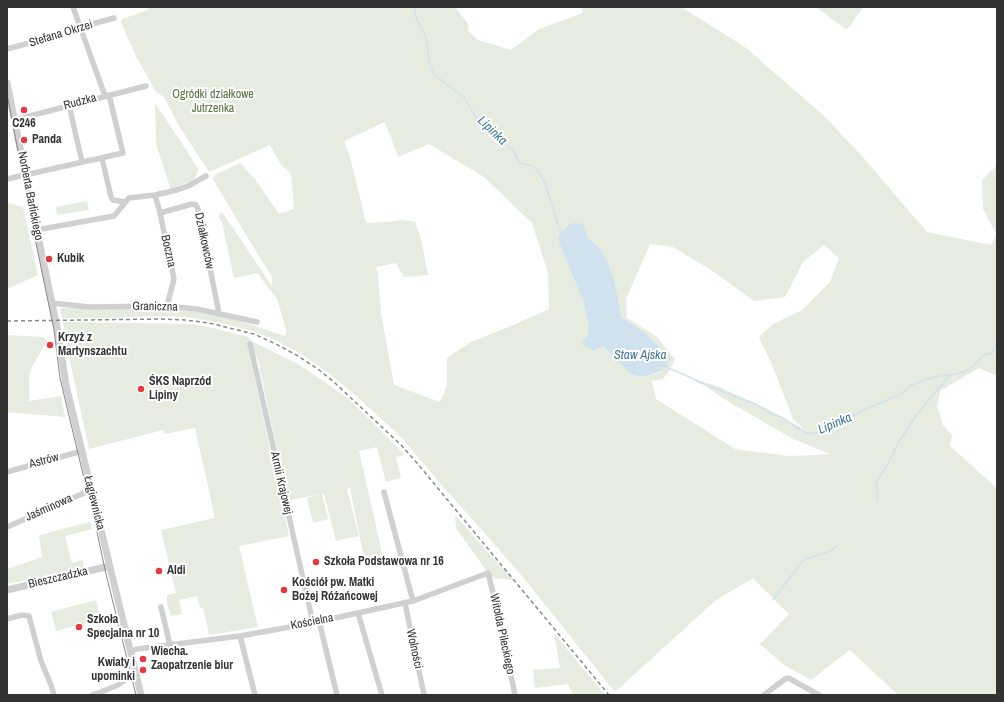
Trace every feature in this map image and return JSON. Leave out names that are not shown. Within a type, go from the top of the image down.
[{"type":"street","points":[[7,179],[123,153],[107,95],[73,7]]},
{"type":"street","name":"Stefana Okrzei","points":[[7,49],[81,29],[85,26],[114,18]]},
{"type":"street","name":"Norberta Barlickiego","points":[[7,83],[53,307]]},
{"type":"street","name":"Rudzka","points":[[14,120],[146,86]]},
{"type":"street","points":[[69,106],[82,162]]},
{"type":"street","points":[[102,158],[111,197],[113,200],[125,202]]},
{"type":"street","points":[[36,230],[114,216],[129,198],[177,190],[206,176]]},
{"type":"street","name":"Boczna","points":[[154,195],[160,213],[174,279],[167,306]]},
{"type":"street","name":"Działkowców","points":[[160,213],[192,204],[196,205],[219,313]]},
{"type":"street","name":"Graniczna","points":[[53,307],[167,306],[197,309],[257,322]]},
{"type":"street","name":"Łagiewnicka","points":[[53,307],[66,385],[142,695]]},
{"type":"street","name":"Armii Krajowej","points":[[250,344],[316,622],[337,695]]},
{"type":"street","name":"Astrów","points":[[7,472],[82,451]]},
{"type":"street","name":"Jaśminowa","points":[[7,527],[91,490]]},
{"type":"street","points":[[384,492],[413,601]]},
{"type":"street","name":"Bieszczadzka","points":[[7,590],[110,566]]},
{"type":"street","name":"Kościelna","points":[[131,651],[240,636],[405,603],[488,573]]},
{"type":"street","name":"Witolda Pileckiego","points":[[488,573],[498,609],[515,695]]},
{"type":"street","name":"Wolności","points":[[405,603],[424,695]]},
{"type":"street","points":[[161,607],[170,645]]},
{"type":"street","points":[[358,613],[382,695]]},
{"type":"street","points":[[7,619],[22,615],[29,616],[41,661],[54,695]]},
{"type":"street","points":[[240,636],[255,695]]},
{"type":"street","points":[[92,695],[103,693],[129,677],[137,675]]},
{"type":"street","points":[[764,695],[789,678],[819,695]]},
{"type":"green space","name":"Ogródki działkowe Jutrzenka","points":[[148,7],[455,7],[469,25],[468,31],[478,40],[511,50],[539,29],[583,13],[582,7],[681,7],[745,47],[824,116],[862,156],[927,232],[991,245],[996,234],[983,209],[982,180],[997,165],[997,376],[979,368],[940,391],[937,406],[943,425],[952,435],[950,446],[997,490],[997,695],[898,695],[850,650],[811,680],[784,665],[760,644],[789,614],[753,578],[716,600],[615,692],[526,581],[401,437],[355,395],[331,375],[303,355],[277,341],[253,331],[188,317],[159,316],[62,318],[60,308],[153,308],[203,311],[240,321],[285,336],[287,332],[277,299],[258,273],[234,278],[222,222],[218,216],[222,212],[272,286],[272,277],[213,179],[215,175],[240,163],[254,178],[279,214],[294,209],[291,173],[282,166],[270,145],[209,172],[179,126],[164,97],[156,92],[136,56],[121,22],[122,19],[148,10]],"holes":[[[385,122],[398,157],[429,144],[484,177],[532,223],[548,273],[549,309],[471,342],[447,358],[447,385],[440,402],[394,385],[381,313],[378,274],[376,267],[396,263],[404,277],[428,275],[421,239],[415,222],[402,220],[366,223],[350,157],[344,141]],[[583,224],[589,239],[600,248],[608,262],[615,283],[621,317],[644,332],[658,345],[660,353],[671,358],[661,367],[661,372],[645,377],[631,375],[603,346],[580,343],[587,336],[589,326],[583,301],[560,245]],[[650,244],[673,247],[711,270],[754,301],[785,297],[803,262],[824,245],[839,258],[830,282],[802,310],[773,324],[759,337],[773,367],[793,419],[805,430],[768,409],[719,387],[695,379],[724,399],[793,439],[830,454],[788,456],[735,449],[656,399],[652,381],[663,379],[670,370],[675,359],[656,336],[627,318],[626,299]]]},
{"type":"green space","points":[[816,7],[863,7],[847,29]]},
{"type":"green space","points":[[155,103],[198,169],[196,177],[191,181],[171,190],[156,144]]},
{"type":"green space","points":[[87,201],[89,210],[57,215],[56,207]]},
{"type":"green space","points":[[7,203],[23,207],[38,275],[7,289]]},
{"type":"green space","points":[[63,322],[190,324],[248,337],[253,342],[298,364],[349,399],[405,455],[396,457],[401,478],[386,482],[377,447],[359,451],[384,562],[366,567],[350,488],[347,489],[359,536],[336,541],[324,494],[337,491],[322,494],[328,519],[313,523],[307,498],[320,494],[288,501],[257,356],[250,357],[289,536],[239,546],[258,627],[209,635],[203,607],[200,608],[197,596],[179,600],[182,614],[171,616],[167,603],[167,595],[176,593],[161,530],[215,518],[195,428],[165,434],[163,430],[89,449]]},
{"type":"green space","points":[[7,335],[43,337],[47,341],[32,367],[29,376],[29,401],[61,396],[65,417],[7,412]]},
{"type":"green space","points":[[455,515],[513,580],[494,578],[489,579],[488,573],[456,528]]},
{"type":"green space","points":[[90,522],[92,529],[65,536],[72,563],[83,560],[83,568],[7,584],[7,569],[42,557],[39,536]]},
{"type":"green space","points":[[96,600],[101,619],[56,631],[51,612]]},
{"type":"green space","points":[[554,633],[605,695],[573,695],[568,684],[535,688],[533,670],[560,668]]},
{"type":"water","name":"Staw Ajska","points":[[570,224],[583,224],[589,239],[600,248],[608,262],[615,283],[621,317],[644,332],[658,345],[660,353],[671,358],[671,360],[667,363],[668,368],[662,367],[661,371],[645,377],[631,375],[603,346],[593,351],[580,343],[587,336],[589,326],[583,301],[560,245],[558,236]]},
{"type":"waterway","name":"Lipinka","points":[[415,7],[415,14],[424,32],[429,62],[434,74],[464,97],[476,118],[512,150],[519,162],[533,166],[537,170],[544,181],[561,233]]},
{"type":"waterway","name":"Lipinka","points":[[668,368],[701,383],[756,404],[769,413],[781,417],[806,433],[817,433],[901,394],[910,386],[919,382],[935,377],[966,371],[977,363],[983,355],[992,353],[994,347],[997,345]]},
{"type":"waterway","points":[[877,500],[877,481],[888,464],[898,443],[918,413],[950,375]]},
{"type":"waterway","points":[[773,600],[805,559],[831,551],[837,546]]},
{"type":"tram line","points":[[7,94],[54,330],[60,378],[136,695]]},
{"type":"railway","points":[[7,321],[185,320],[209,323],[254,334],[298,356],[318,369],[335,383],[401,445],[609,695]]},
{"type":"place","name":"C246","points":[[24,110]]},
{"type":"place","name":"Panda","points":[[24,140]]},
{"type":"place","name":"Kubik","points":[[49,259]]},
{"type":"place","name":"Krzyż z Martynszachtu","points":[[50,345]]},
{"type":"place","name":"ŚKS Naprzód Lipiny","points":[[141,389]]},
{"type":"place","name":"Szkoła Podstawowa nr 16","points":[[316,562]]},
{"type":"place","name":"Aldi","points":[[159,571]]},
{"type":"place","name":"Kościół pw. Matki Bożej Różańcowej","points":[[284,590]]},
{"type":"place","name":"Szkoła Specjalna nr 10","points":[[79,627]]},
{"type":"place","name":"Wiecha. Zaopatrzenie biur","points":[[143,659]]},
{"type":"place","name":"Kwiaty i upominki","points":[[143,670]]}]
